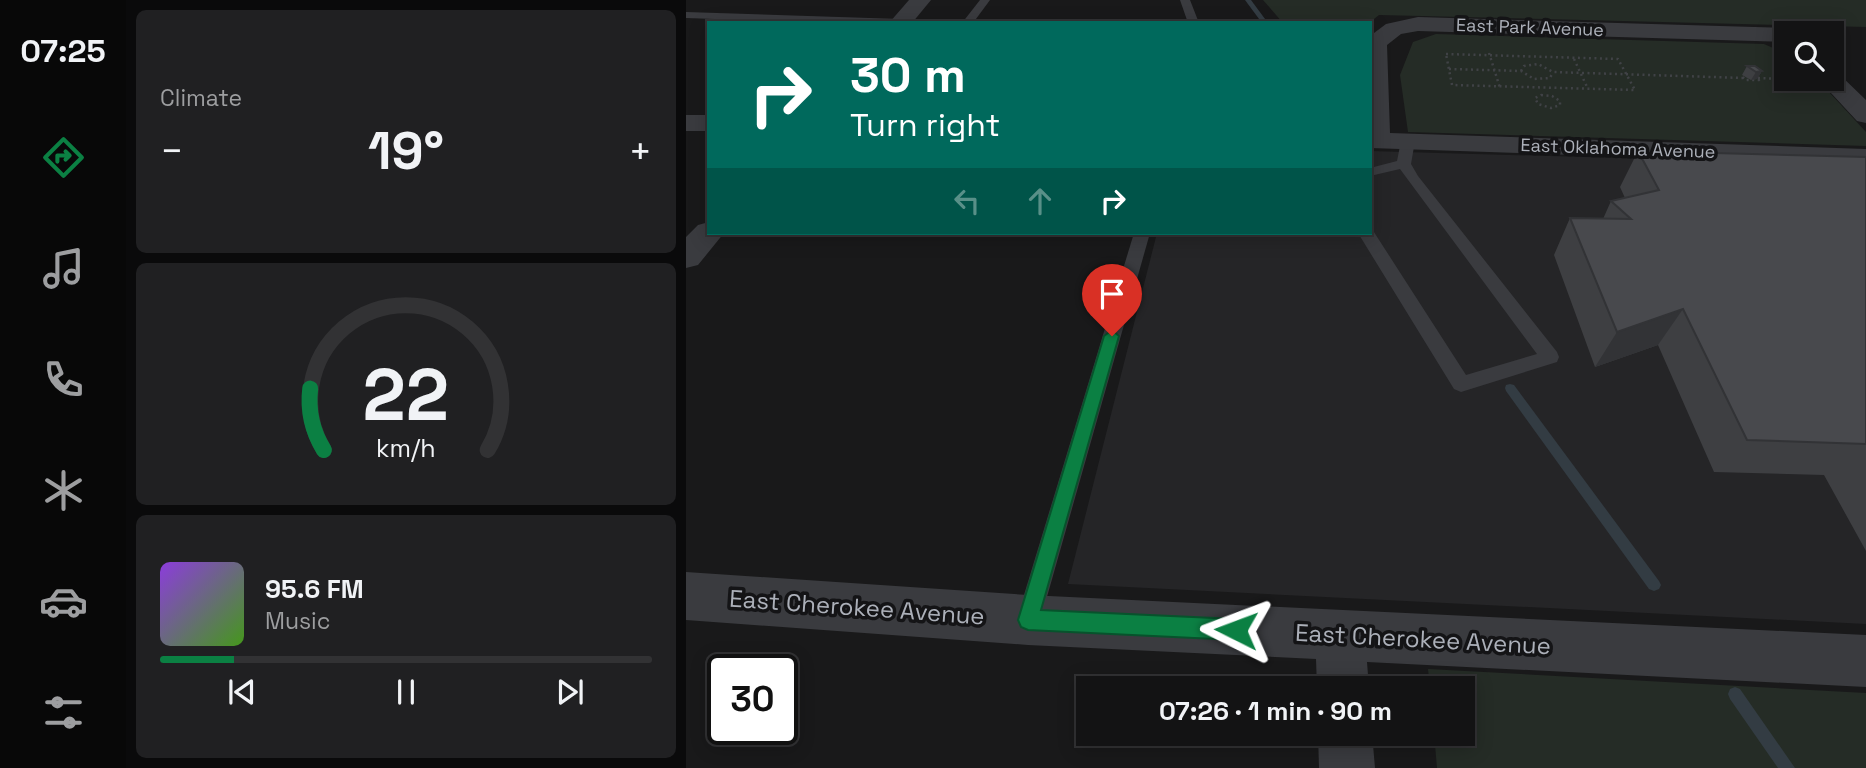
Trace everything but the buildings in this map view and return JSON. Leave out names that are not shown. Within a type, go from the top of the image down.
[{"type":"street","points":[[902,21],[921,0]]},
{"type":"street","name":"East Park Avenue","points":[[1373,140],[1376,43],[1394,29],[1418,24],[1774,34]]},
{"type":"street","points":[[1842,91],[1866,115]]},
{"type":"street","points":[[686,122],[707,123]]},
{"type":"street","name":"East Oklahoma Avenue","points":[[1373,140],[1406,153],[1866,157]]},
{"type":"street","name":"East Cherokee Avenue","points":[[686,596],[1028,620],[1866,661]]},
{"type":"street","points":[[1340,635],[1342,676]]},
{"type":"street","points":[[1346,746],[1347,768]]},
{"type":"lane","points":[[969,21],[985,0]]},
{"type":"lane","points":[[1185,0],[1193,21]]},
{"type":"lane","points":[[686,15],[870,21]]},
{"type":"lane","points":[[1367,235],[1461,384],[1550,357],[1411,177],[1406,153],[1372,171]]},
{"type":"lane","points":[[1028,620],[1141,235]]},
{"type":"path","points":[[1446,54],[1489,54],[1618,59],[1635,90],[1452,85],[1446,54]]},
{"type":"path","points":[[1489,54],[1500,87]]},
{"type":"path","points":[[1573,56],[1589,90]]},
{"type":"path","points":[[1521,71],[1524,66],[1538,64],[1553,72],[1744,78],[1751,82],[1756,82],[1758,78]]},
{"type":"path","points":[[1449,69],[1521,71],[1530,78],[1540,80],[1550,78],[1553,72]]},
{"type":"path","points":[[1744,78],[1744,74],[1750,74],[1758,78],[1774,79]]},
{"type":"path","points":[[1540,80],[1546,95]]},
{"type":"path","points":[[1546,95],[1559,99],[1560,105],[1546,107],[1535,102],[1537,96],[1546,95]]},
{"type":"shaded area","points":[[1263,0],[1866,0],[1866,27],[1844,26],[1844,21],[1774,21],[1774,25],[1379,15],[1372,21],[1281,21]]},
{"type":"shaded area","points":[[1436,34],[1764,44],[1774,48],[1774,91],[1828,91],[1866,132],[1866,146],[1408,132],[1400,75],[1413,42]]},
{"type":"shaded area","points":[[1372,151],[1866,165],[1866,624],[1068,584],[1156,235],[1372,235]]},
{"type":"shaded area","points":[[1428,669],[1866,693],[1866,768],[1437,768],[1435,746],[1475,746],[1475,676],[1429,676]]},
{"type":"waterway","points":[[1248,0],[1264,21]]},
{"type":"waterway","points":[[1510,388],[1654,585]]},
{"type":"waterway","points":[[1735,694],[1787,768]]},
{"type":"route","points":[[1112,336],[1028,620],[1236,630]]}]
